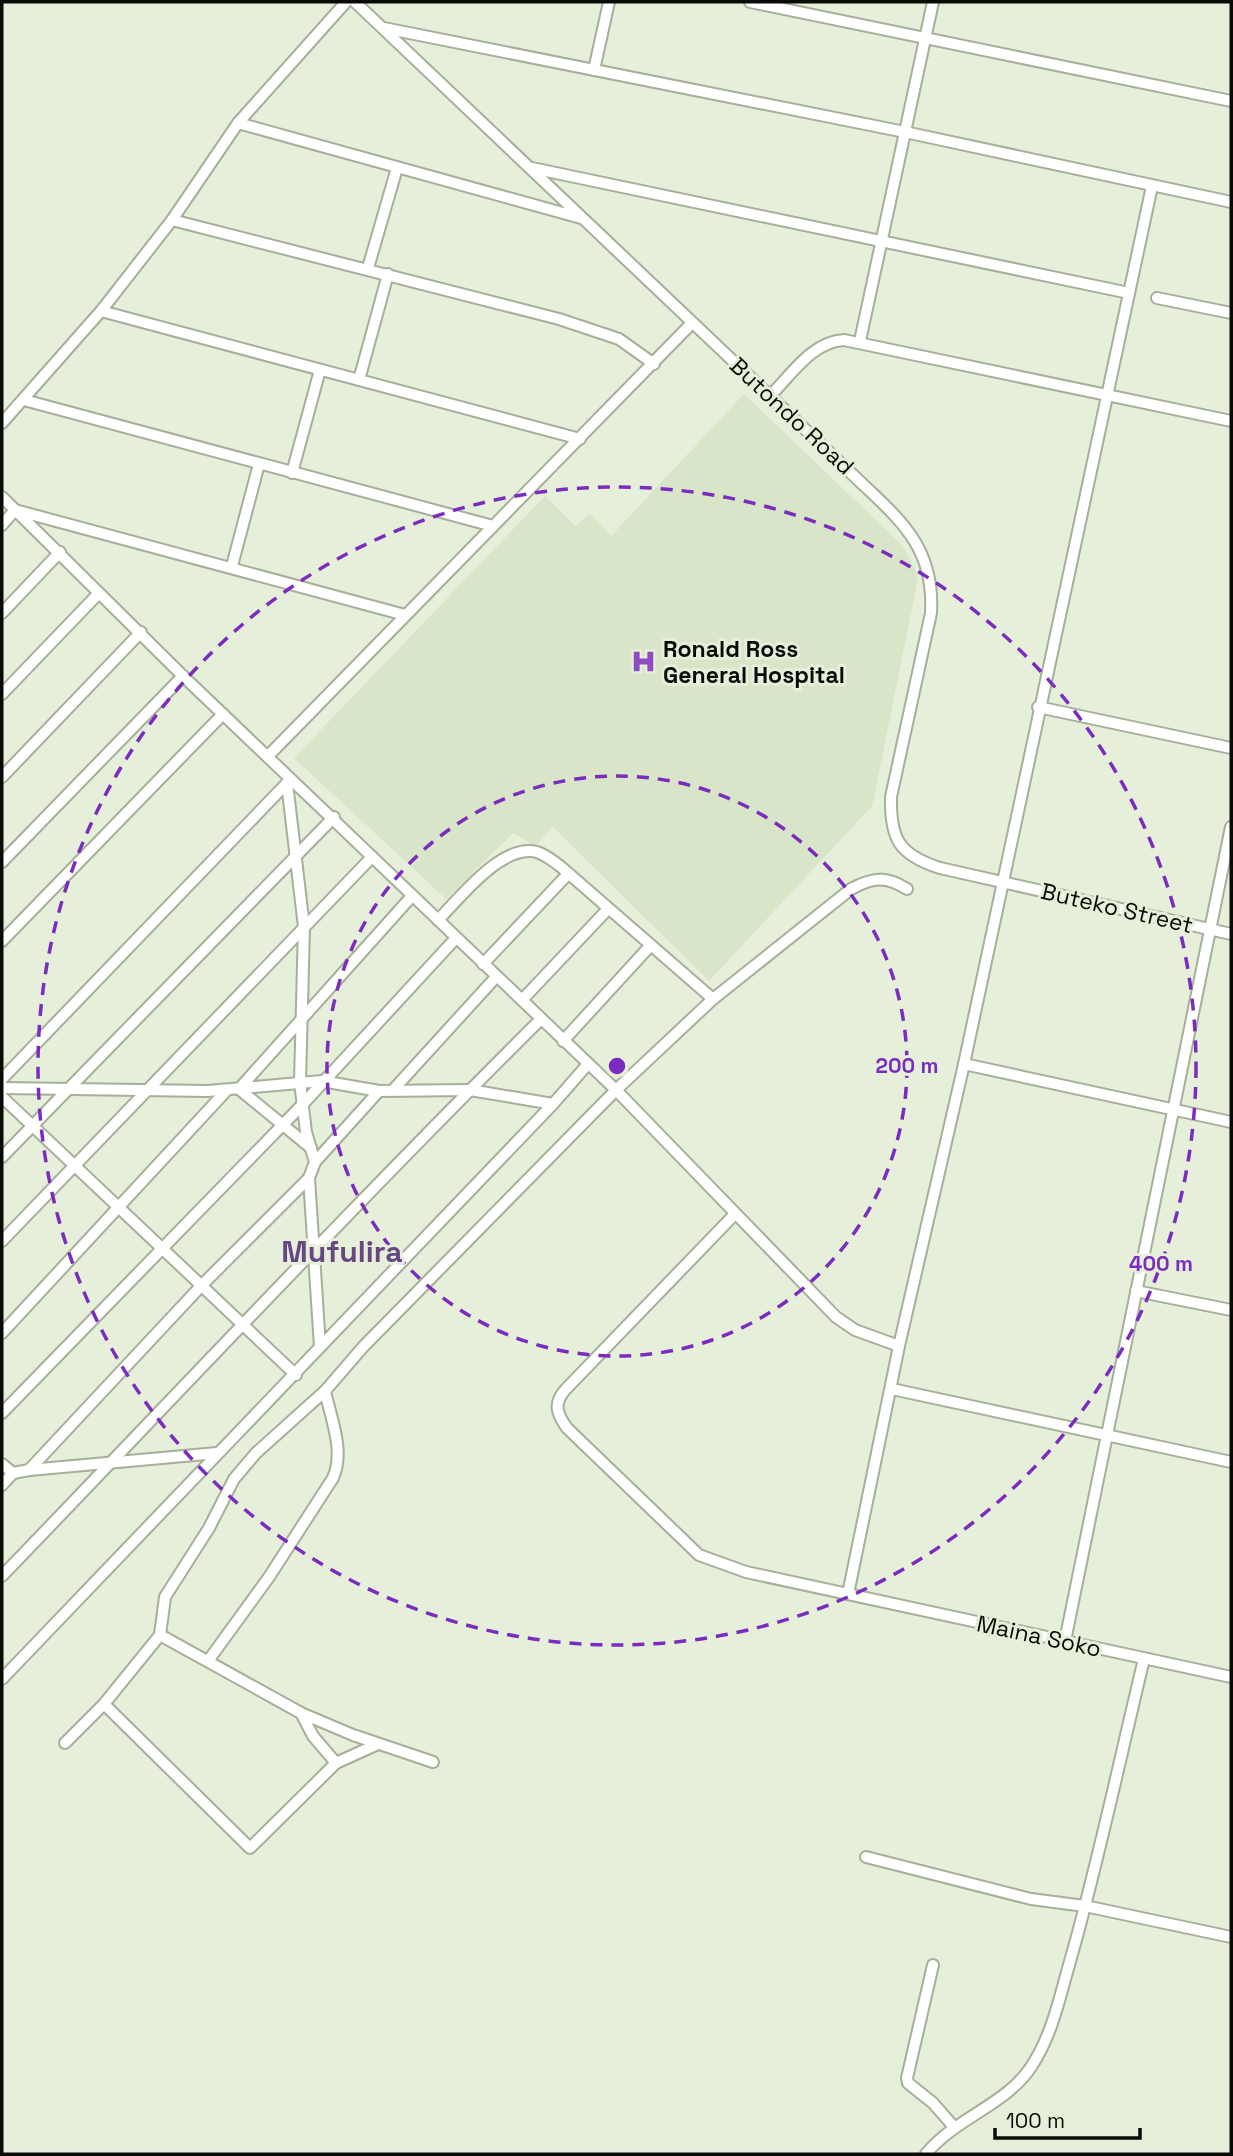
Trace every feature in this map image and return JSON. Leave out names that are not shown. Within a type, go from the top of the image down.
[{"type":"street","points":[[2,423],[101,311],[172,220],[238,123],[346,2]]},
{"type":"street","name":"Butondo Road","points":[[355,2],[770,396],[907,528],[920,545],[930,572],[931,613],[891,797],[891,821],[901,846],[922,862],[1003,882]]},
{"type":"street","points":[[594,70],[609,2]]},
{"type":"street","points":[[750,2],[1231,101]]},
{"type":"street","points":[[860,341],[933,2]]},
{"type":"street","points":[[383,27],[905,132],[1231,202]]},
{"type":"street","points":[[238,123],[583,219]]},
{"type":"street","points":[[368,268],[397,168]]},
{"type":"street","points":[[530,168],[1129,293]]},
{"type":"street","points":[[848,1594],[899,1346],[964,1065],[1105,394],[1152,186]]},
{"type":"street","points":[[172,220],[368,268],[597,330],[619,339],[654,363]]},
{"type":"street","points":[[359,380],[388,274]]},
{"type":"street","points":[[1157,298],[1231,313]]},
{"type":"street","points":[[101,311],[580,439]]},
{"type":"street","points":[[269,755],[692,323]]},
{"type":"street","points":[[770,396],[825,343],[860,341],[1231,421]]},
{"type":"street","points":[[292,473],[320,369]]},
{"type":"street","points":[[24,400],[494,526]]},
{"type":"street","points":[[232,566],[259,464]]},
{"type":"street","points":[[2,497],[183,676],[269,755],[289,780],[334,817],[412,896],[616,1090],[734,1215],[836,1317],[855,1330],[899,1346]]},
{"type":"street","points":[[15,510],[232,566],[405,615]]},
{"type":"street","points":[[2,525],[15,510]]},
{"type":"street","points":[[2,613],[60,552]]},
{"type":"street","points":[[2,694],[99,593]]},
{"type":"street","points":[[2,777],[141,632]]},
{"type":"street","points":[[2,862],[183,676]]},
{"type":"street","points":[[1038,708],[1231,748]]},
{"type":"street","points":[[2,941],[223,714]]},
{"type":"street","points":[[289,780],[304,927],[300,1082],[315,1162]]},
{"type":"street","points":[[2,1079],[289,780]]},
{"type":"street","points":[[2,1157],[334,817]]},
{"type":"street","points":[[1065,1641],[1231,827]]},
{"type":"street","points":[[438,920],[492,866],[505,858],[532,851],[540,853],[713,999]]},
{"type":"street","points":[[2,1241],[372,857]]},
{"type":"street","points":[[483,964],[568,874]]},
{"type":"street","points":[[65,1743],[104,1704],[160,1635],[165,1597],[209,1528],[234,1479],[256,1453],[325,1391],[402,1306],[616,1090],[713,999],[858,885],[878,877],[893,880],[907,889]]},
{"type":"street","name":"Buteko Street","points":[[1003,882],[1231,934]]},
{"type":"street","points":[[2,1333],[118,1207],[302,1018],[412,896]]},
{"type":"street","points":[[522,1000],[608,909]]},
{"type":"street","points":[[2,1413],[303,1104],[456,938]]},
{"type":"street","points":[[563,1041],[650,946]]},
{"type":"street","points":[[393,1090],[496,977]]},
{"type":"street","points":[[2,1576],[244,1326],[314,1249],[541,1020]]},
{"type":"street","points":[[2,1679],[217,1453],[296,1376],[320,1347],[588,1064]]},
{"type":"street","points":[[964,1065],[1231,1122]]},
{"type":"street","points":[[2,1088],[146,1092],[233,1090],[322,1081],[379,1091],[470,1090],[553,1104]]},
{"type":"street","points":[[233,1090],[311,1148]]},
{"type":"street","points":[[29,1470],[201,1286],[309,1178],[315,1162],[379,1091]]},
{"type":"street","points":[[2,1097],[296,1376]]},
{"type":"street","points":[[309,1178],[320,1347]]},
{"type":"street","name":"Maina Soko","points":[[734,1215],[565,1390],[557,1409],[567,1428],[699,1555],[725,1567],[1231,1677]]},
{"type":"street","points":[[1136,1292],[1231,1310]]},
{"type":"street","points":[[892,1389],[1231,1462]]},
{"type":"street","points":[[208,1661],[269,1577],[338,1467],[338,1450],[325,1391]]},
{"type":"street","points":[[2,1485],[13,1473],[29,1470],[217,1453]]},
{"type":"street","points":[[2,1464],[13,1473]]},
{"type":"street","points":[[160,1635],[301,1713],[378,1744],[433,1762]]},
{"type":"street","points":[[926,2154],[954,2127],[1008,2091],[1030,2070],[1047,2041],[1085,1906],[1144,1659]]},
{"type":"street","points":[[104,1704],[250,1848],[335,1763],[378,1744]]},
{"type":"street","points":[[301,1713],[313,1736],[335,1763]]},
{"type":"street","points":[[866,1857],[1018,1896],[1085,1906],[1231,1937]]},
{"type":"street","points":[[933,1965],[907,2078],[908,2083],[933,2103],[954,2127]]},
{"type":"shaded area","name":"Ronald Ross General Hospital","points":[[744,394],[903,546],[917,574],[917,584],[872,806],[709,981],[553,827],[535,846],[513,833],[446,899],[294,758],[545,496],[575,526],[590,514],[611,536]]},
{"type":"place","name":"Ronald Ross General Hospital","points":[[643,662]]},
{"type":"district","name":"Mufulira","points":[[342,1251]]}]
